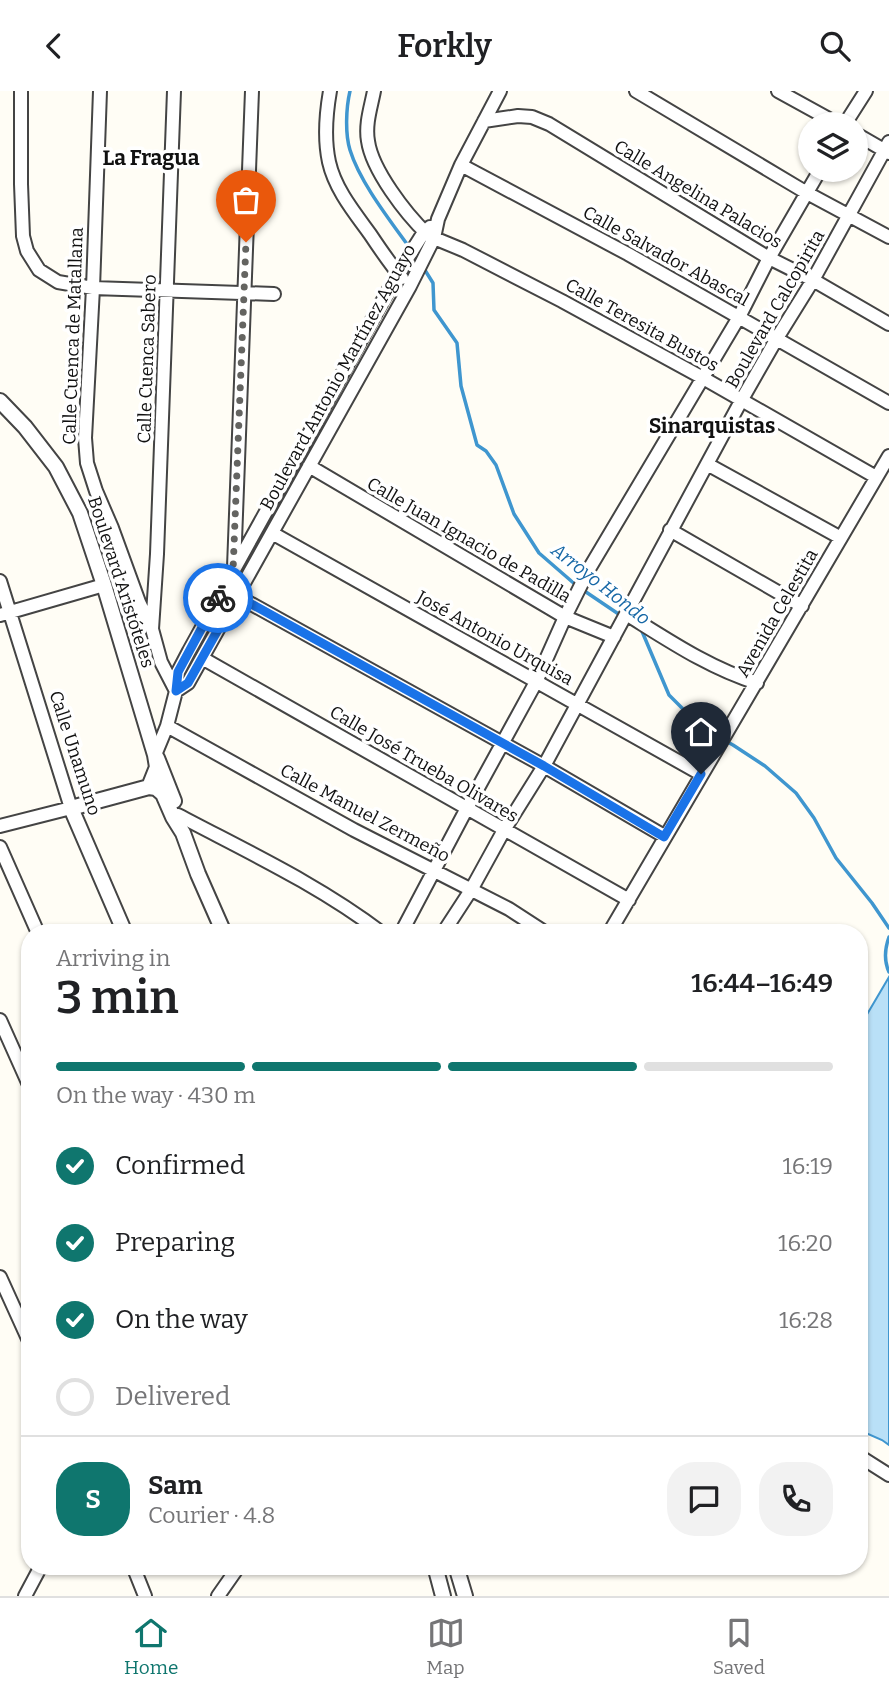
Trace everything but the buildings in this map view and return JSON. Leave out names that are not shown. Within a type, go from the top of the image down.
[{"type":"street","points":[[21,91],[21,184],[25,244],[39,270],[58,282],[93,288],[274,294]]},
{"type":"street","name":"Calle Cuenca de Matallana","points":[[100,91],[86,463],[152,629],[161,662],[176,691]]},
{"type":"street","name":"Calle Cuenca Sabero","points":[[152,629],[174,91]]},
{"type":"street","points":[[233,571],[251,91]]},
{"type":"street","points":[[330,91],[326,113],[327,146],[335,180],[346,200],[410,286]]},
{"type":"street","points":[[374,91],[367,138],[370,152],[381,176],[429,235]]},
{"type":"street","name":"Boulevard Antonio Martínez Aguayo","points":[[176,691],[188,683],[410,286],[427,254],[429,235],[461,165],[500,91]]},
{"type":"street","points":[[636,91],[807,193],[889,237]]},
{"type":"street","points":[[778,91],[816,112]]},
{"type":"street","points":[[853,112],[866,91]]},
{"type":"street","name":"Calle Angelina Palacios","points":[[484,121],[518,116],[532,117],[549,124],[769,258],[889,324]]},
{"type":"street","points":[[868,140],[888,149]]},
{"type":"street","name":"Boulevard Calcopirita","points":[[449,924],[544,766],[776,338],[813,280],[888,149]]},
{"type":"street","name":"Calle Salvador Abascal","points":[[461,165],[628,254],[889,403]]},
{"type":"street","name":"Boulevard Calcopirita","points":[[406,924],[536,682],[590,569],[739,317],[769,258],[813,182]]},
{"type":"street","name":"Boulevard Antonio Martínez Aguayo","points":[[155,755],[176,691],[178,672],[398,273],[417,243],[429,235]]},
{"type":"street","name":"Calle Teresita Bustos","points":[[429,235],[508,273],[703,378],[876,477]]},
{"type":"street","name":"Boulevard Aristóteles","points":[[0,402],[25,427],[56,467],[80,513],[155,755],[157,767],[149,787],[156,788],[163,795],[183,833]]},
{"type":"street","name":"Avenida Celestita","points":[[614,924],[889,456]]},
{"type":"street","points":[[707,464],[841,538]]},
{"type":"street","name":"Calle Juan Ignacio de Padilla","points":[[309,466],[565,617],[621,624],[734,676],[757,683]]},
{"type":"street","points":[[670,530],[802,606]]},
{"type":"street","name":"José Antonio Urquisa","points":[[272,533],[701,774]]},
{"type":"street","name":"Calle Unamuno","points":[[0,581],[5,614],[71,808],[121,924]]},
{"type":"street","points":[[5,614],[104,585]]},
{"type":"street","points":[[237,596],[544,766],[664,837]]},
{"type":"street","name":"Calle José Trueba Olivares","points":[[202,658],[629,900]]},
{"type":"street","name":"Calle Manuel Zermeño","points":[[166,726],[354,830],[509,909],[532,924]]},
{"type":"street","name":"Boulevard Aristóteles","points":[[155,755],[161,765],[198,874],[221,924]]},
{"type":"street","points":[[0,826],[149,787]]},
{"type":"street","points":[[178,815],[315,888],[370,924]]},
{"type":"street","points":[[0,847],[34,924]]},
{"type":"street","points":[[0,1020],[21,1067]]},
{"type":"street","points":[[0,1277],[21,1323]]},
{"type":"street","points":[[868,1462],[889,1475]]},
{"type":"street","points":[[25,1596],[36,1575]]},
{"type":"street","points":[[137,1575],[145,1596]]},
{"type":"street","points":[[218,1596],[233,1575]]},
{"type":"street","points":[[437,1575],[443,1596]]},
{"type":"street","points":[[459,1575],[465,1596]]},
{"type":"street","points":[[33,1581],[36,1596]]},
{"type":"water","points":[[889,977],[889,1445],[868,1434],[868,1013]]},
{"type":"waterway","name":"Arroyo Hondo","points":[[350,91],[347,113],[348,144],[355,164],[380,207],[419,261]]},
{"type":"waterway","name":"Arroyo Hondo","points":[[423,267],[433,283],[434,310],[457,343],[461,386],[477,445],[486,451],[496,465],[514,514],[539,553],[577,586]]},
{"type":"waterway","name":"Arroyo Hondo","points":[[583,590],[620,615]]},
{"type":"waterway","name":"Arroyo Hondo","points":[[641,629],[669,695],[702,728],[765,766],[796,793],[814,818],[836,858],[889,928]]},
{"type":"waterway","name":"Arroyo Hondo","points":[[889,937],[886,955],[889,972]]},
{"type":"way so far","points":[[218,598],[233,571],[246,242]]},
{"type":"district","name":"La Fragua","points":[[151,158]]},
{"type":"district","name":"Sinarquistas","points":[[712,426]]},
{"type":"route","points":[[218,598],[178,672],[176,691],[188,683],[237,596],[544,766],[664,837],[701,774]]}]
